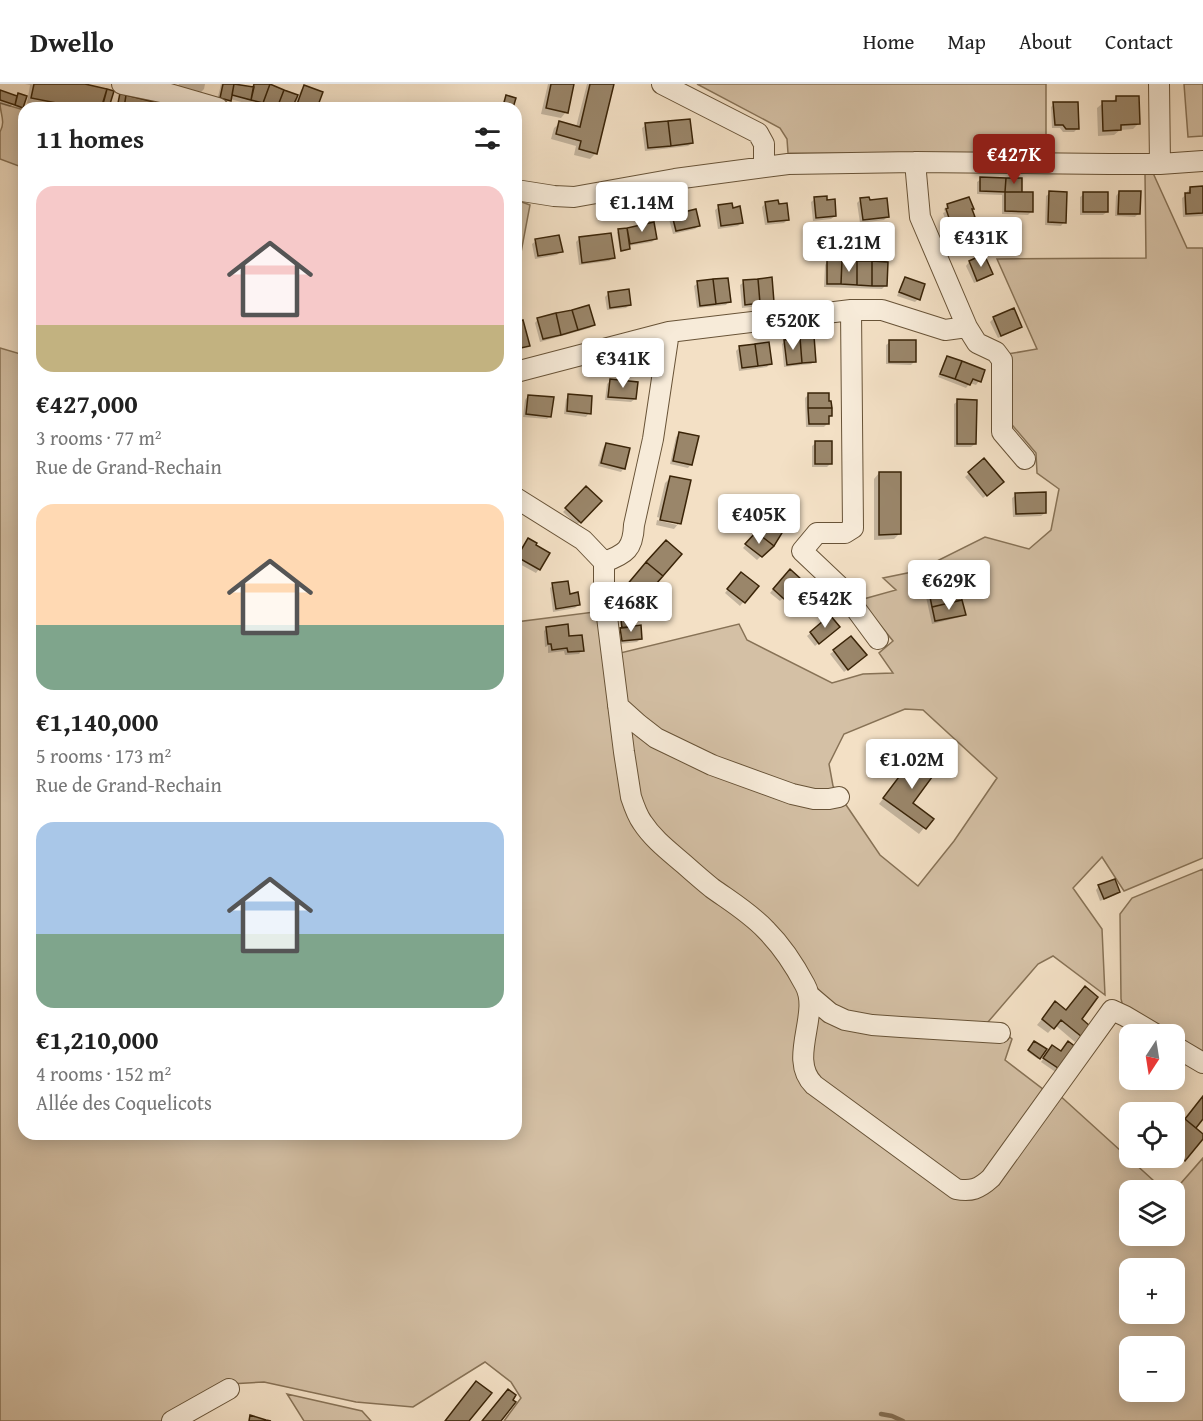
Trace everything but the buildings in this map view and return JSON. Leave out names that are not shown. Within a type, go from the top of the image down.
[{"type":"street","points":[[122,84],[197,102]]},
{"type":"street","points":[[662,84],[758,134],[764,144],[764,167]]},
{"type":"street","points":[[1159,84],[1160,164]]},
{"type":"street","points":[[522,191],[574,197],[675,179],[788,164],[915,162],[1160,164],[1203,161]]},
{"type":"street","points":[[915,162],[920,217],[976,343],[996,352],[1002,360],[1002,432],[1025,459]]},
{"type":"street","points":[[522,370],[669,332],[851,310],[882,310],[945,330],[968,327]]},
{"type":"street","points":[[851,310],[853,528],[845,533],[817,533],[802,551],[839,586],[878,639]]},
{"type":"street","points":[[604,562],[628,549],[633,538],[653,439],[669,332]]},
{"type":"street","points":[[522,502],[583,540],[604,562],[604,593],[631,797],[641,821],[657,840],[766,930],[805,985],[810,996],[836,1016],[872,1025],[1000,1033]]},
{"type":"street","points":[[618,706],[656,738],[712,765],[792,794],[829,800],[839,797]]},
{"type":"street","points":[[810,996],[804,1042],[804,1069],[810,1081],[956,1189],[967,1191],[984,1184],[991,1178],[1112,1010],[1138,1024]]},
{"type":"street","points":[[1185,1052],[1203,1063]]},
{"type":"street","points":[[171,1421],[229,1389]]},
{"type":"shaded area","points":[[697,84],[1046,84],[1046,154],[788,153],[787,139],[780,128]]},
{"type":"shaded area","points":[[1184,84],[1203,84],[1203,136],[1188,137]]},
{"type":"shaded area","points":[[0,103],[18,108],[18,166],[0,159],[0,132],[3,121]]},
{"type":"shaded area","points":[[1153,173],[1187,248],[1203,248],[1203,858],[1124,891],[1102,857],[1073,888],[1102,929],[1105,995],[1053,956],[1038,964],[988,1022],[977,1028],[847,1015],[834,1010],[769,925],[659,836],[636,802],[622,712],[652,740],[775,792],[824,805],[842,799],[880,855],[918,886],[954,841],[997,778],[923,710],[905,709],[844,734],[829,764],[833,786],[837,792],[821,796],[777,784],[684,747],[647,727],[620,696],[616,654],[739,624],[747,640],[832,683],[863,674],[893,673],[879,653],[893,641],[860,600],[896,590],[883,578],[917,571],[985,537],[1029,549],[1051,530],[1059,489],[1037,473],[1036,453],[1008,420],[1008,354],[1037,349],[997,259],[1146,258],[1145,174]]},
{"type":"shaded area","points":[[522,202],[530,205],[522,247]]},
{"type":"shaded area","points":[[0,348],[18,353],[18,1140],[522,1140],[522,621],[602,611],[632,819],[762,930],[806,996],[801,1073],[967,1196],[1057,1093],[1119,1149],[1119,1168],[1140,1168],[1153,1180],[1119,1180],[1119,1246],[1185,1246],[1184,1180],[1203,1158],[1203,1421],[504,1421],[521,1398],[511,1382],[485,1362],[413,1407],[356,1402],[264,1382],[230,1384],[163,1421],[0,1421]]},
{"type":"shaded area","points":[[1203,869],[1203,1057],[1185,1045],[1185,1024],[1150,1024],[1123,1007],[1120,914],[1132,898]]},
{"type":"shaded area","points":[[814,1003],[826,1014],[1006,1034],[1012,1039],[1005,1060],[1048,1093],[986,1174],[966,1184],[814,1079],[806,1057]]},
{"type":"shaded area","points":[[287,1394],[362,1411],[371,1421],[304,1421]]},
{"type":"waterway","points":[[881,1414],[903,1421]]}]
